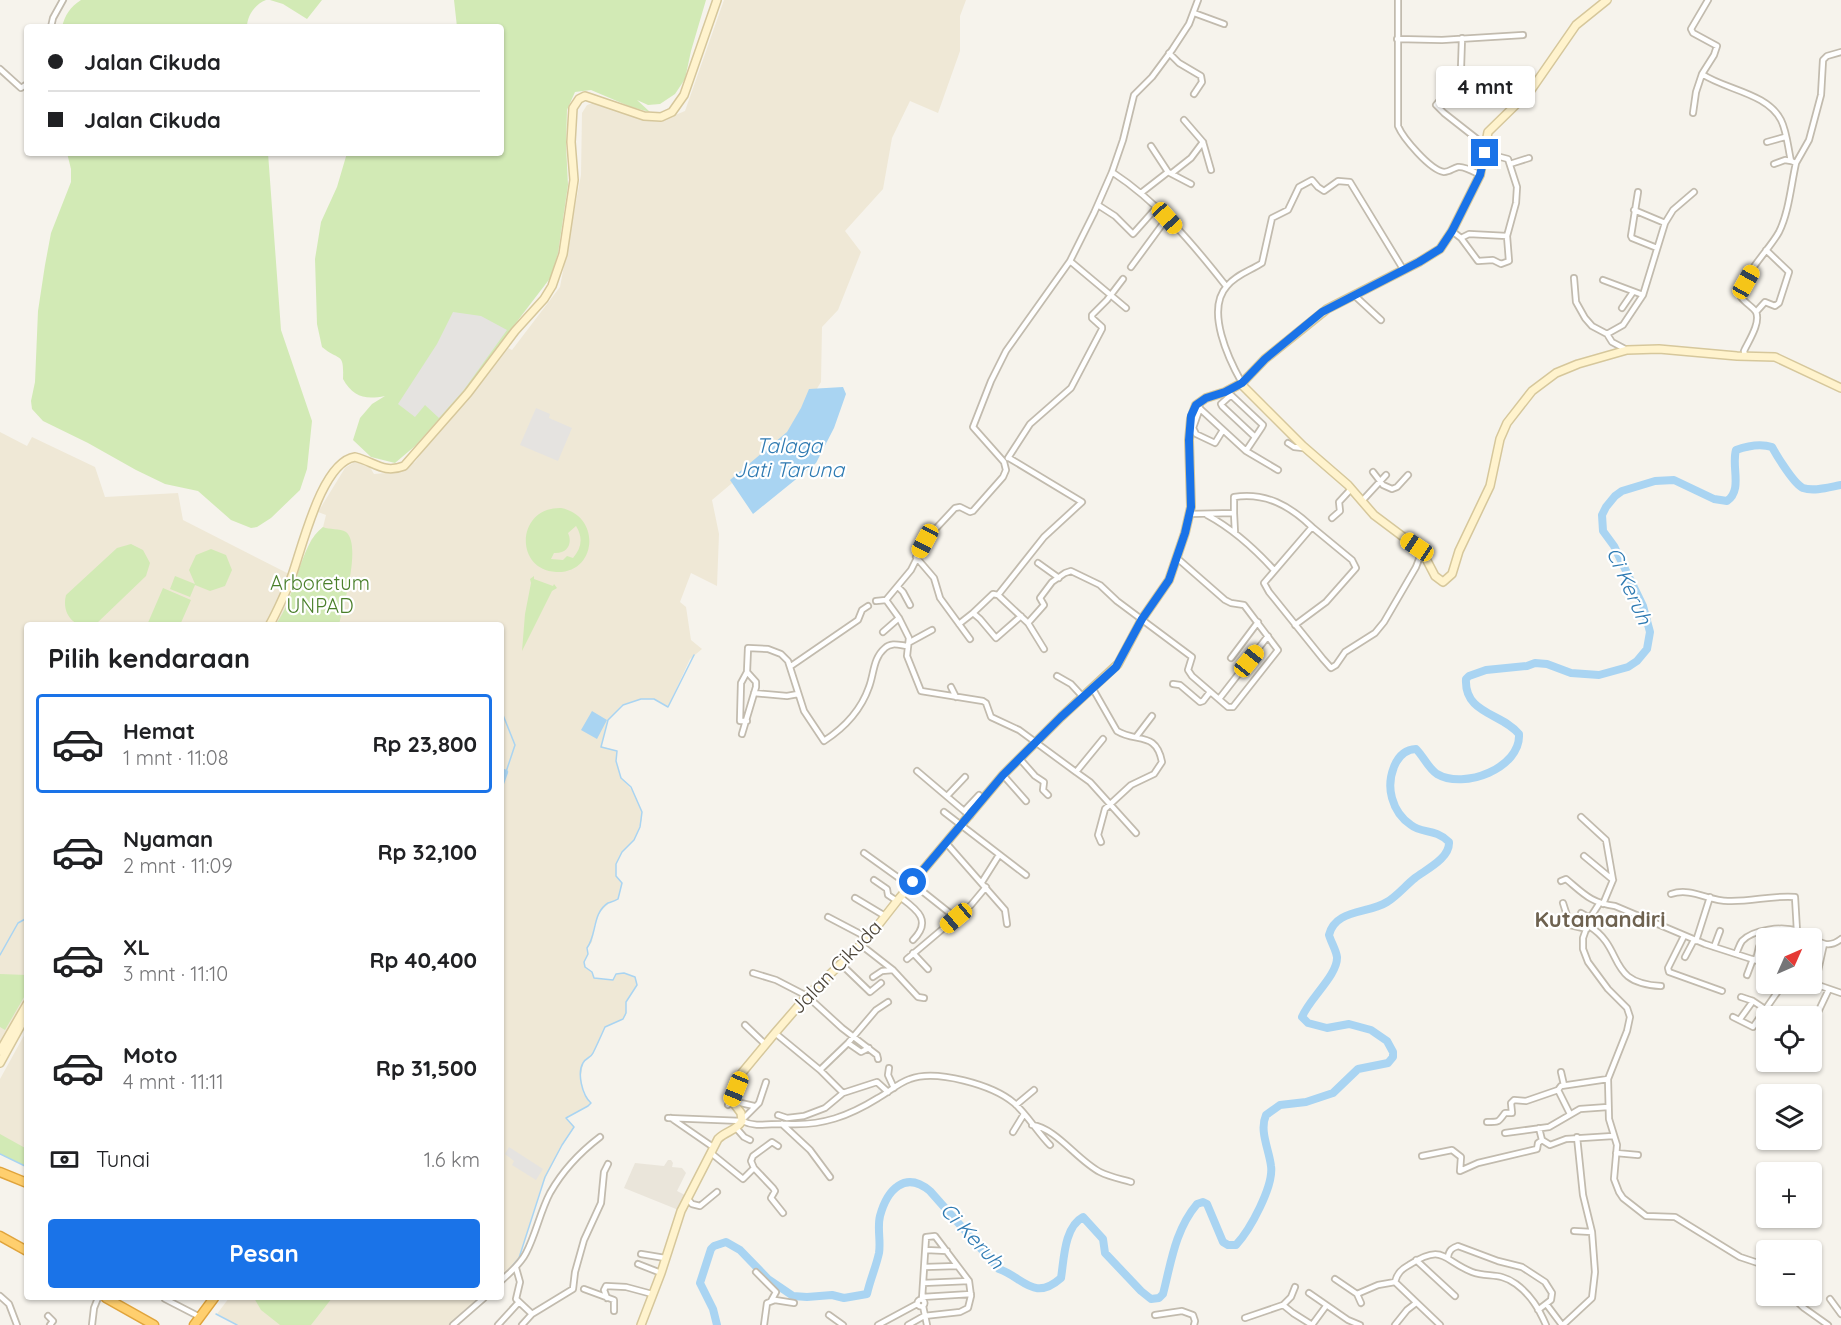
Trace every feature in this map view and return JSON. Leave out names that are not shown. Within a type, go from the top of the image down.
[{"type":"highway","points":[[0,1172],[24,1182]]},
{"type":"highway","points":[[0,1236],[24,1249]]},
{"type":"highway","points":[[110,1300],[154,1325]]},
{"type":"highway","points":[[199,1322],[215,1300]]},
{"type":"street","points":[[52,24],[63,0]]},
{"type":"street","points":[[271,622],[289,585],[316,501],[335,471],[344,462],[355,457],[381,468],[395,469],[404,466],[468,393],[552,286],[563,254],[574,180],[571,142],[575,103],[585,96],[644,116],[661,117],[672,112],[684,95],[717,0]]},
{"type":"street","points":[[876,601],[886,600],[898,587],[911,570],[927,538],[954,507],[970,512],[1003,477],[1006,470],[1004,462],[973,428],[978,412],[1006,351],[1070,261],[1098,206],[1123,140],[1134,95],[1152,77],[1169,53],[1188,24],[1198,0]]},
{"type":"street","points":[[1398,0],[1398,126],[1420,154],[1442,172],[1448,172],[1457,167],[1480,175]]},
{"type":"street","points":[[1222,430],[1215,443],[1196,434],[1193,428],[1198,407],[1206,398],[1242,383],[1265,359],[1327,309],[1437,251],[1452,231],[1480,175],[1488,132],[1531,90],[1572,30],[1607,0]]},
{"type":"street","points":[[1693,113],[1702,74],[1714,56],[1717,46],[1691,30],[1708,0]]},
{"type":"street","points":[[1194,13],[1224,24]]},
{"type":"street","points":[[1397,39],[1442,40],[1523,35]]},
{"type":"street","points":[[1452,231],[1461,238],[1478,261],[1493,260],[1501,264],[1509,261],[1507,236],[1516,202],[1517,187],[1508,159],[1486,149],[1437,105],[1448,92],[1461,68],[1462,38]]},
{"type":"street","points":[[1745,356],[1744,351],[1757,321],[1756,312],[1744,302],[1741,294],[1746,282],[1779,231],[1794,162],[1809,140],[1821,95],[1823,60],[1827,56],[1841,52]]},
{"type":"street","points":[[1169,53],[1179,63],[1201,76],[1202,82],[1194,93]]},
{"type":"street","points":[[0,69],[21,88],[24,86]]},
{"type":"street","points":[[1702,74],[1717,84],[1754,96],[1771,107],[1780,118],[1794,162]]},
{"type":"street","points":[[1184,120],[1203,142],[1210,170]]},
{"type":"street","points":[[1767,142],[1785,137]]},
{"type":"street","points":[[1141,193],[1191,158],[1203,142]]},
{"type":"street","points":[[1151,146],[1170,173],[1191,184]]},
{"type":"street","points":[[1510,164],[1529,158]]},
{"type":"street","points":[[1774,164],[1785,160],[1794,162]]},
{"type":"street","points":[[1112,172],[1156,207],[1201,255],[1226,286]]},
{"type":"street","points":[[1403,269],[1353,184],[1346,180],[1338,181],[1324,190],[1318,188],[1312,180],[1296,190],[1287,212],[1272,218],[1262,263],[1246,270],[1226,286],[1218,304],[1218,318],[1233,364],[1242,383],[1306,449],[1351,489],[1376,517],[1422,551],[1435,576],[1441,581],[1446,580],[1452,574],[1459,551],[1490,486],[1503,430],[1518,406],[1539,385],[1556,373],[1627,350],[1659,348],[1781,358],[1840,386]]},
{"type":"street","points":[[1638,192],[1631,237],[1657,248]]},
{"type":"street","points":[[1607,334],[1623,325],[1643,295],[1665,223],[1673,210],[1694,192]]},
{"type":"street","points":[[1098,206],[1115,216],[1133,234],[1156,207]]},
{"type":"street","points":[[1634,210],[1665,223]]},
{"type":"street","points":[[1131,267],[1167,218]]},
{"type":"street","points":[[1461,238],[1469,234],[1507,236]]},
{"type":"street","points":[[1756,312],[1765,302],[1775,306],[1779,303],[1789,272],[1766,250]]},
{"type":"street","points":[[1070,261],[1126,308]]},
{"type":"street","points":[[1574,278],[1576,302],[1585,318],[1592,326],[1607,334],[1609,340],[1627,350]]},
{"type":"street","points":[[1004,462],[1009,458],[1030,424],[1071,388],[1102,329],[1092,315],[1123,279]]},
{"type":"street","points":[[1603,280],[1643,295]]},
{"type":"street","points":[[1622,308],[1632,292]]},
{"type":"street","points":[[1353,295],[1381,320]]},
{"type":"street","points":[[1246,451],[1255,437],[1263,424],[1231,395],[1221,404],[1222,406],[1255,437]]},
{"type":"street","points":[[1198,407],[1246,451],[1278,470]]},
{"type":"street","name":"Jalan Cikuda","points":[[730,1103],[741,1074],[765,1044],[807,996],[868,938],[898,899],[962,826],[967,814],[1003,775],[1118,664],[1142,619],[1169,580],[1177,558],[1191,504],[1189,440],[1191,416],[1198,407]]},
{"type":"street","points":[[1288,443],[1294,447],[1306,449]]},
{"type":"street","points":[[998,595],[1044,537],[1082,502],[1009,458]]},
{"type":"street","points":[[1372,472],[1386,487],[1394,489],[1408,476]]},
{"type":"street","points":[[1362,501],[1386,475]]},
{"type":"street","points":[[1332,518],[1340,511],[1339,502],[1351,489]]},
{"type":"street","points":[[1235,533],[1234,497],[1264,497],[1287,506],[1352,560],[1356,568],[1354,572],[1326,602],[1295,625]]},
{"type":"street","points":[[1189,514],[1234,513]]},
{"type":"street","points":[[1207,514],[1258,552],[1274,570]]},
{"type":"street","points":[[1311,527],[1264,585],[1328,666],[1333,667],[1346,652],[1367,639],[1384,622],[1416,567],[1422,551]]},
{"type":"street","points":[[916,557],[934,578],[940,598],[970,639]]},
{"type":"street","points":[[1028,623],[1044,605],[1040,598],[1042,593],[1052,582],[1071,571],[1100,585],[1117,601],[1192,657],[1189,673],[1228,707],[1235,706],[1277,652],[1277,647],[1244,605],[1225,600],[1177,558]]},
{"type":"street","points":[[1038,563],[1059,578]]},
{"type":"street","points":[[1071,571],[1074,564]]},
{"type":"street","points":[[898,587],[910,605]]},
{"type":"street","points":[[959,624],[993,594],[998,595],[1028,623],[1044,649]]},
{"type":"street","points":[[886,600],[899,618],[908,644],[907,656],[921,691],[983,701],[991,717],[1019,729],[1084,776],[1137,833]]},
{"type":"street","points":[[791,666],[858,620],[862,610],[868,606]]},
{"type":"street","points":[[973,613],[996,638],[1021,616]]},
{"type":"street","points":[[883,632],[899,618]]},
{"type":"street","points":[[1231,658],[1258,622]]},
{"type":"street","points":[[747,721],[740,722],[741,683],[747,672],[748,648],[768,649],[781,654],[791,666],[804,711],[822,740],[825,740],[847,723],[857,711],[869,689],[875,663],[882,650],[894,644],[908,644],[932,630]]},
{"type":"street","points":[[1218,699],[1268,636]]},
{"type":"street","points":[[742,734],[756,682],[747,672]]},
{"type":"street","points":[[1057,676],[1071,684],[1083,697]]},
{"type":"street","points":[[1173,684],[1180,685],[1200,702],[1210,692]]},
{"type":"street","points":[[951,687],[956,697]]},
{"type":"street","points":[[1093,690],[1117,731],[1148,740],[1158,749],[1162,762],[1148,778],[1131,785],[1103,814],[1098,835],[1101,842]]},
{"type":"street","points":[[754,693],[788,696],[798,694]]},
{"type":"street","points":[[1136,737],[1152,716]]},
{"type":"street","points":[[1076,772],[1103,738]]},
{"type":"street","points":[[1020,759],[1035,777],[1044,782],[1043,790],[1048,795]]},
{"type":"street","points":[[916,771],[967,814],[979,795]]},
{"type":"street","points":[[1003,775],[1026,801]]},
{"type":"street","points":[[947,796],[965,777]]},
{"type":"street","points":[[944,812],[1026,875]]},
{"type":"street","points":[[1581,818],[1606,840],[1613,880],[1601,904],[1590,918],[1582,942],[1588,962],[1626,1008],[1630,1017],[1627,1031],[1608,1079],[1608,1107],[1613,1136],[1617,1145],[1614,1179],[1619,1192],[1646,1216],[1675,1217],[1740,1257],[1756,1262]]},
{"type":"street","points":[[947,844],[1005,910],[1007,924]]},
{"type":"street","points":[[864,853],[956,918]]},
{"type":"street","points":[[907,959],[971,905],[999,855]]},
{"type":"street","points":[[1584,856],[1613,880]]},
{"type":"street","points":[[1561,880],[1566,879],[1584,896],[1601,904],[1615,906],[1684,936],[1754,959]]},
{"type":"street","points":[[873,880],[887,889],[888,895],[915,908],[921,918],[922,926],[920,934],[913,940]]},
{"type":"street","points":[[1671,894],[1694,893],[1727,902],[1796,897],[1797,928]]},
{"type":"street","points":[[1684,957],[1695,940],[1710,897]]},
{"type":"street","points":[[855,898],[885,916]]},
{"type":"street","points":[[1563,903],[1570,925],[1588,927],[1605,938],[1628,977],[1647,985],[1661,986]]},
{"type":"street","points":[[1581,914],[1590,918]]},
{"type":"street","points":[[828,917],[868,938]]},
{"type":"street","points":[[1714,947],[1720,931]]},
{"type":"street","points":[[1736,954],[1745,939],[1756,934]]},
{"type":"street","points":[[1684,936],[1668,968],[1669,972],[1722,991]]},
{"type":"street","points":[[1822,953],[1824,944],[1832,945],[1841,939]]},
{"type":"street","points":[[861,945],[893,970],[918,998],[924,998]]},
{"type":"street","points":[[913,953],[928,969]]},
{"type":"street","points":[[1747,975],[1756,954]]},
{"type":"street","points":[[841,964],[870,992],[881,983]]},
{"type":"street","points":[[873,977],[882,971],[893,970]]},
{"type":"street","points":[[753,973],[776,980],[807,996],[877,1055],[878,1059]]},
{"type":"street","points":[[1822,986],[1841,993]]},
{"type":"street","points":[[1820,1006],[1829,989]]},
{"type":"street","points":[[1741,997],[1762,1006]]},
{"type":"street","points":[[1740,1019],[1753,1001]]},
{"type":"street","points":[[820,1070],[848,1043],[876,1010],[888,1002]]},
{"type":"street","points":[[0,1051],[24,1009]]},
{"type":"street","points":[[1733,1017],[1753,1027],[1756,1023]]},
{"type":"street","points":[[0,1063],[24,1019]]},
{"type":"street","points":[[745,1025],[765,1044]]},
{"type":"street","points":[[775,1033],[820,1070],[843,1093]]},
{"type":"street","points":[[848,1043],[861,1052],[869,1048]]},
{"type":"street","points":[[889,1068],[888,1075],[894,1088]]},
{"type":"street","points":[[1562,1072],[1564,1085]]},
{"type":"street","points":[[754,1168],[743,1179],[712,1150],[669,1118],[743,1120],[752,1125],[810,1124],[844,1116],[911,1079],[939,1076],[982,1085],[1016,1105],[1050,1145]]},
{"type":"street","points":[[1487,1122],[1498,1122],[1505,1113],[1512,1113],[1512,1101],[1541,1097],[1564,1085],[1608,1079]]},
{"type":"street","points":[[641,1325],[687,1198],[722,1135],[736,1129],[759,1103],[766,1082]]},
{"type":"street","points":[[778,1115],[787,1118],[804,1116],[825,1108],[843,1093],[877,1082],[888,1092]]},
{"type":"street","points":[[1016,1105],[1034,1090]]},
{"type":"street","points":[[1558,1090],[1570,1114]]},
{"type":"street","points":[[730,1103],[754,1106]]},
{"type":"street","points":[[730,1103],[741,1113],[743,1120]]},
{"type":"street","points":[[1506,1133],[1549,1127],[1580,1109],[1608,1107]]},
{"type":"street","points":[[1013,1132],[1024,1114]]},
{"type":"street","points":[[782,1124],[810,1150],[830,1177]]},
{"type":"street","points":[[1032,1125],[1040,1126],[1100,1172],[1131,1182]]},
{"type":"street","points":[[1539,1128],[1542,1140],[1550,1145],[1577,1137],[1613,1136]]},
{"type":"street","points":[[736,1129],[750,1140]]},
{"type":"street","points":[[504,1278],[516,1268],[528,1249],[551,1191],[575,1158],[600,1137]]},
{"type":"street","points":[[1547,1305],[1562,1325],[1592,1298],[1595,1272],[1592,1232],[1584,1199],[1577,1137]]},
{"type":"street","points":[[1422,1156],[1452,1150],[1461,1157],[1460,1171],[1478,1163],[1537,1149],[1538,1143],[1542,1140]]},
{"type":"street","points":[[778,1146],[772,1142],[751,1160],[754,1168],[775,1191],[771,1198],[783,1213]]},
{"type":"street","points":[[1617,1145],[1626,1145]]},
{"type":"street","points":[[1616,1153],[1638,1155]]},
{"type":"street","points":[[522,1325],[532,1314],[573,1289],[584,1240],[600,1203],[604,1172],[608,1164]]},
{"type":"street","points":[[687,1198],[692,1204],[700,1206],[717,1192]]},
{"type":"street","points":[[1574,1231],[1592,1232]]},
{"type":"street","points":[[908,1325],[924,1316],[966,1311],[968,1308],[971,1294],[969,1281],[935,1236],[926,1237],[922,1298],[918,1301],[920,1305],[924,1316],[927,1325]]},
{"type":"street","points":[[1448,1257],[1452,1248],[1458,1246],[1522,1267],[1545,1282],[1552,1293],[1552,1298],[1547,1305],[1538,1310]]},
{"type":"street","points":[[926,1250],[947,1251]]},
{"type":"street","points":[[641,1254],[665,1258]]},
{"type":"street","points":[[1395,1282],[1398,1273],[1416,1260],[1434,1254],[1448,1257],[1472,1272],[1508,1279],[1530,1295],[1546,1325]]},
{"type":"street","points":[[1416,1260],[1455,1296]]},
{"type":"street","points":[[1496,1275],[1498,1261]]},
{"type":"street","points":[[638,1264],[661,1273]]},
{"type":"street","points":[[925,1267],[957,1266]]},
{"type":"street","points":[[516,1268],[520,1277],[515,1297],[532,1314]]},
{"type":"street","points":[[756,1272],[776,1292],[765,1309],[766,1324]]},
{"type":"street","points":[[1335,1279],[1357,1294],[1361,1303]]},
{"type":"street","points":[[923,1283],[969,1281]]},
{"type":"street","points":[[1357,1294],[1378,1285],[1395,1282]]},
{"type":"street","points":[[1395,1282],[1440,1325]]},
{"type":"street","points":[[607,1298],[604,1290],[606,1286],[626,1287],[652,1294]]},
{"type":"street","points":[[1245,1318],[1283,1305],[1291,1298],[1294,1287]]},
{"type":"street","points":[[584,1289],[614,1300],[614,1311]]},
{"type":"street","points":[[1309,1293],[1348,1320],[1360,1325]]},
{"type":"street","points":[[922,1298],[971,1294]]},
{"type":"street","points":[[0,1296],[9,1304],[17,1325]]},
{"type":"street","points":[[1830,1299],[1841,1314]]},
{"type":"street","points":[[92,1325],[97,1300]]},
{"type":"street","points":[[166,1300],[199,1322]]},
{"type":"street","points":[[453,1325],[482,1300]]},
{"type":"street","points":[[771,1301],[794,1303]]},
{"type":"street","points":[[498,1325],[519,1302]]},
{"type":"street","points":[[1395,1325],[1400,1317],[1416,1303]]},
{"type":"street","points":[[1,1306],[9,1304]]},
{"type":"street","points":[[878,1325],[920,1305]]},
{"type":"street","points":[[1283,1305],[1312,1325],[1326,1306]]},
{"type":"street","points":[[1801,1306],[1828,1325]]},
{"type":"street","points":[[1155,1315],[1182,1311],[1195,1318],[1194,1325]]},
{"type":"street","points":[[829,1315],[843,1325]]},
{"type":"street","points":[[48,1316],[52,1323],[58,1325]]},
{"type":"shaded area","points":[[724,0],[966,0],[960,16],[960,51],[938,113],[910,101],[892,138],[883,189],[845,231],[861,252],[838,310],[822,327],[821,382],[787,437],[712,500],[719,534],[717,586],[691,573],[680,602],[686,607],[691,640],[702,649],[690,659],[668,707],[654,699],[641,699],[622,705],[608,720],[601,746],[617,751],[616,761],[621,778],[633,791],[642,812],[642,820],[634,840],[622,852],[616,864],[616,876],[622,883],[618,899],[609,903],[600,912],[584,962],[585,967],[592,972],[594,978],[613,980],[616,974],[624,973],[635,977],[637,985],[626,1002],[626,1015],[623,1019],[605,1027],[593,1054],[583,1063],[582,1089],[591,1103],[566,1118],[574,1127],[562,1145],[541,1187],[519,1258],[504,1276],[504,622],[277,622],[295,586],[311,540],[323,527],[326,515],[318,512],[345,468],[356,461],[368,464],[374,474],[397,472],[415,462],[435,435],[466,401],[506,347],[512,350],[560,287],[581,175],[582,113],[587,105],[593,103],[637,118],[663,120],[685,111]]},
{"type":"shaded area","points":[[453,312],[481,316],[507,330],[463,391],[439,418],[425,405],[415,417],[398,404],[437,344]]},
{"type":"shaded area","points":[[536,408],[550,414],[549,418],[572,428],[558,461],[520,445]]},
{"type":"shaded area","points":[[0,432],[27,446],[32,437],[95,467],[105,497],[178,493],[183,520],[289,574],[269,622],[24,622],[24,1007],[0,1048]]},
{"type":"shaded area","points":[[24,1035],[24,1166],[0,1154],[0,1079]]},
{"type":"shaded area","points":[[509,1147],[543,1169],[536,1180],[512,1165],[514,1161],[505,1154]]},
{"type":"shaded area","points":[[668,1160],[673,1163],[672,1167],[682,1168],[686,1173],[677,1191],[687,1196],[681,1211],[624,1188],[635,1163],[664,1166]]},
{"type":"shaded area","points":[[228,1300],[480,1300],[451,1325],[237,1325],[217,1314]]},
{"type":"green space","points":[[81,0],[266,0],[252,11],[247,24],[63,24],[74,5]]},
{"type":"green space","points":[[270,0],[322,0],[307,19],[283,4]]},
{"type":"green space","points":[[454,0],[706,0],[685,79],[675,94],[660,104],[648,105],[637,100],[650,112],[631,107],[591,90],[575,92],[567,110],[568,185],[558,253],[551,277],[463,392],[415,446],[395,463],[371,457],[353,440],[360,418],[372,404],[385,396],[371,398],[360,396],[351,390],[343,379],[343,364],[340,358],[322,347],[317,324],[315,259],[321,222],[337,187],[346,156],[504,156],[504,24],[457,24]]},
{"type":"green space","points":[[68,156],[268,156],[281,330],[312,421],[307,469],[300,490],[271,518],[257,527],[251,528],[231,520],[198,491],[165,484],[136,470],[43,421],[32,409],[38,311],[45,265],[51,233],[71,182]]},
{"type":"green space","points":[[561,508],[574,513],[583,522],[588,532],[589,544],[586,555],[580,564],[570,570],[556,572],[542,569],[527,551],[526,539],[529,527],[535,517],[546,510]],"holes":[[[576,526],[580,546],[573,558],[567,556],[563,560],[551,559],[554,553],[568,548],[570,541],[568,533]]]},
{"type":"green space","name":"Arboretum UNPAD","points":[[323,527],[346,532],[350,539],[352,563],[340,622],[277,622],[288,602],[308,546]]},
{"type":"green space","points":[[131,544],[143,550],[150,563],[146,576],[98,622],[75,622],[66,609],[66,595],[117,548]]},
{"type":"green space","points":[[211,549],[226,555],[232,570],[225,586],[210,591],[195,585],[190,597],[170,589],[175,576],[195,584],[189,570],[196,555]]},
{"type":"green space","points":[[534,576],[534,579],[553,586],[554,584],[557,588],[552,591],[522,651],[530,579]]},
{"type":"green space","points":[[163,588],[191,600],[181,622],[148,622]]},
{"type":"green space","points":[[0,974],[24,975],[24,997],[5,1030],[0,1027]]},
{"type":"green space","points":[[0,1134],[24,1147],[24,1166],[0,1154]]},
{"type":"green space","points":[[255,1300],[330,1300],[311,1325],[280,1325],[261,1310]]},
{"type":"water","name":"Talaga Jati Taruna","points":[[843,387],[846,394],[834,428],[816,463],[753,514],[730,480],[787,432],[809,389]]},
{"type":"water","points":[[592,711],[607,720],[597,739],[581,730]]},
{"type":"waterway","name":"Ci Keruh","points":[[717,1325],[713,1309],[700,1283],[711,1249],[726,1242],[740,1250],[768,1279],[793,1296],[832,1295],[844,1298],[867,1294],[879,1253],[879,1221],[883,1207],[892,1191],[905,1183],[913,1182],[930,1191],[999,1269],[1036,1288],[1052,1285],[1061,1278],[1068,1236],[1072,1228],[1083,1217],[1103,1239],[1105,1253],[1151,1299],[1159,1298],[1163,1294],[1179,1236],[1197,1204],[1203,1202],[1207,1204],[1223,1242],[1236,1245],[1254,1219],[1269,1185],[1271,1166],[1264,1134],[1266,1115],[1280,1105],[1306,1102],[1333,1093],[1358,1069],[1388,1063],[1393,1057],[1387,1041],[1371,1030],[1349,1024],[1327,1028],[1308,1023],[1302,1017],[1336,964],[1337,957],[1329,935],[1332,927],[1345,916],[1391,900],[1415,878],[1437,863],[1448,848],[1449,842],[1444,838],[1415,828],[1397,810],[1391,791],[1392,775],[1397,760],[1408,751],[1416,749],[1437,774],[1461,779],[1489,773],[1511,757],[1517,746],[1519,734],[1512,727],[1477,706],[1467,691],[1466,679],[1469,676],[1486,670],[1527,666],[1535,663],[1547,664],[1571,673],[1599,675],[1628,667],[1637,661],[1647,649],[1650,632],[1643,606],[1614,546],[1603,531],[1602,515],[1615,496],[1622,491],[1655,481],[1674,480],[1714,499],[1727,501],[1732,496],[1736,484],[1736,450],[1758,445],[1772,447],[1791,476],[1803,488],[1817,489],[1841,485]]},
{"type":"waterway","points":[[507,1272],[519,1258],[545,1177],[574,1127],[566,1118],[591,1103],[581,1084],[581,1067],[592,1055],[605,1027],[623,1019],[626,1013],[626,1002],[637,985],[635,977],[624,973],[616,974],[613,980],[594,978],[592,972],[585,967],[584,962],[599,912],[608,903],[618,899],[622,883],[616,876],[616,864],[622,852],[634,840],[640,827],[642,812],[631,787],[621,778],[616,761],[617,751],[601,747],[608,720],[623,705],[641,699],[654,699],[668,707],[694,655]]},
{"type":"waterway","points":[[504,718],[515,745],[506,772]]},
{"type":"waterway","points":[[504,771],[506,772],[504,778]]},
{"type":"waterway","points":[[0,955],[18,923],[24,920]]},
{"type":"waterway","points":[[0,1154],[24,1166]]},
{"type":"waterway","points":[[216,1314],[237,1325]]},
{"type":"district","name":"Kutamandiri","points":[[1600,919]]},
{"type":"route","points":[[913,882],[1003,775],[1061,717],[1116,667],[1142,619],[1169,580],[1191,507],[1189,440],[1191,416],[1196,405],[1206,398],[1242,383],[1265,359],[1322,312],[1440,249],[1452,231],[1480,175],[1485,153]]}]
